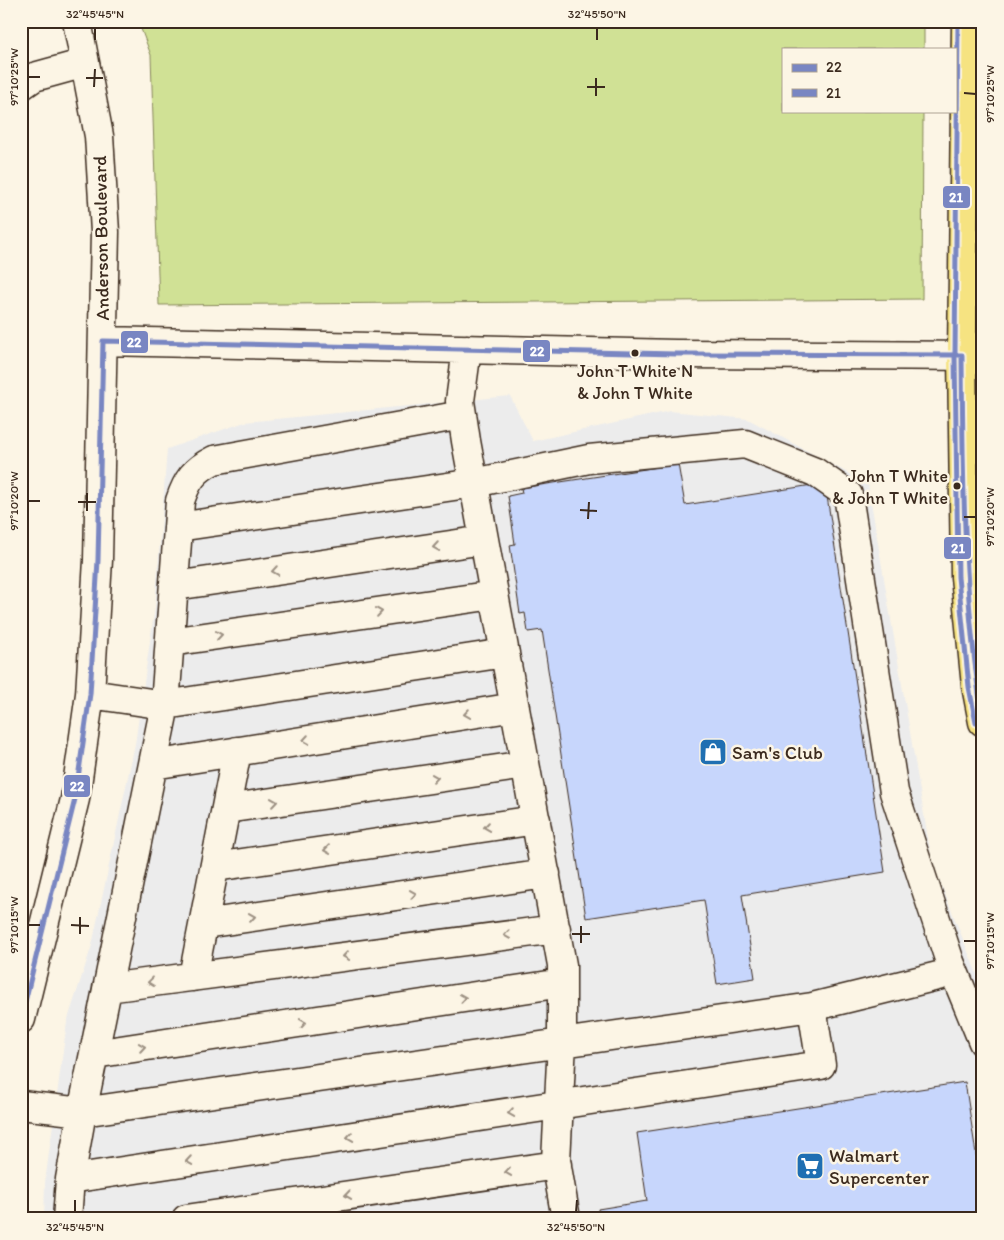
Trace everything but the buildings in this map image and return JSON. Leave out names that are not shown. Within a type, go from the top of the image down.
[{"type":"main road","points":[[966,21],[972,355],[965,577],[976,686],[983,722]]},
{"type":"street","name":"Anderson Boulevard","points":[[21,1019],[75,799],[90,694],[98,560],[105,232],[100,145],[77,21]]},
{"type":"street","points":[[21,86],[34,77],[85,63]]},
{"type":"street","points":[[103,341],[685,354],[972,355]]},
{"type":"street","points":[[467,349],[460,401],[462,414],[562,965],[562,1042],[557,1165],[566,1219]]},
{"type":"street","points":[[68,1219],[70,1179],[82,1112],[165,705],[180,500],[186,482],[204,465],[214,460],[462,414]]},
{"type":"street","points":[[178,527],[474,483],[589,460],[745,444],[815,472],[848,495],[894,792],[954,972],[983,1042]]},
{"type":"street","points":[[174,586],[484,540]]},
{"type":"street","points":[[170,642],[494,595]]},
{"type":"street","points":[[90,694],[165,705],[504,653]]},
{"type":"street","points":[[153,765],[515,706]]},
{"type":"street","points":[[193,977],[237,752]]},
{"type":"street","points":[[226,809],[525,765]]},
{"type":"street","points":[[215,867],[536,820]]},
{"type":"street","points":[[204,924],[546,874]]},
{"type":"street","points":[[107,988],[556,928]]},
{"type":"street","points":[[21,1105],[82,1112],[812,1007],[954,972]]},
{"type":"street","points":[[94,1054],[562,983]]},
{"type":"street","points":[[70,1179],[821,1065],[812,1007]]},
{"type":"street","points":[[186,1219],[557,1165]]},
{"type":"shaded area","points":[[510,396],[533,441],[670,411],[748,419],[868,484],[932,862],[983,989],[983,1219],[44,1219],[45,1182],[67,1022],[92,945],[135,744],[155,607],[167,449],[245,422]]},
{"type":"green space","points":[[138,21],[924,21],[924,48],[782,48],[782,112],[923,112],[922,299],[159,305],[151,55]]},
{"type":"transit line","name":"21","points":[[958,21],[955,355],[958,577],[969,687],[976,723]]},
{"type":"transit line","name":"22","points":[[21,1018],[75,799],[90,694],[98,560],[103,341],[676,354],[962,355],[965,538],[971,629],[983,720]]},
{"type":"place","name":"John T White N & John T White","points":[[635,353]]},
{"type":"place","name":"John T White & John T White","points":[[957,486]]},
{"type":"place","name":"Sam's Club","points":[[713,752]]},
{"type":"place","name":"Walmart Supercenter","points":[[810,1166]]}]
